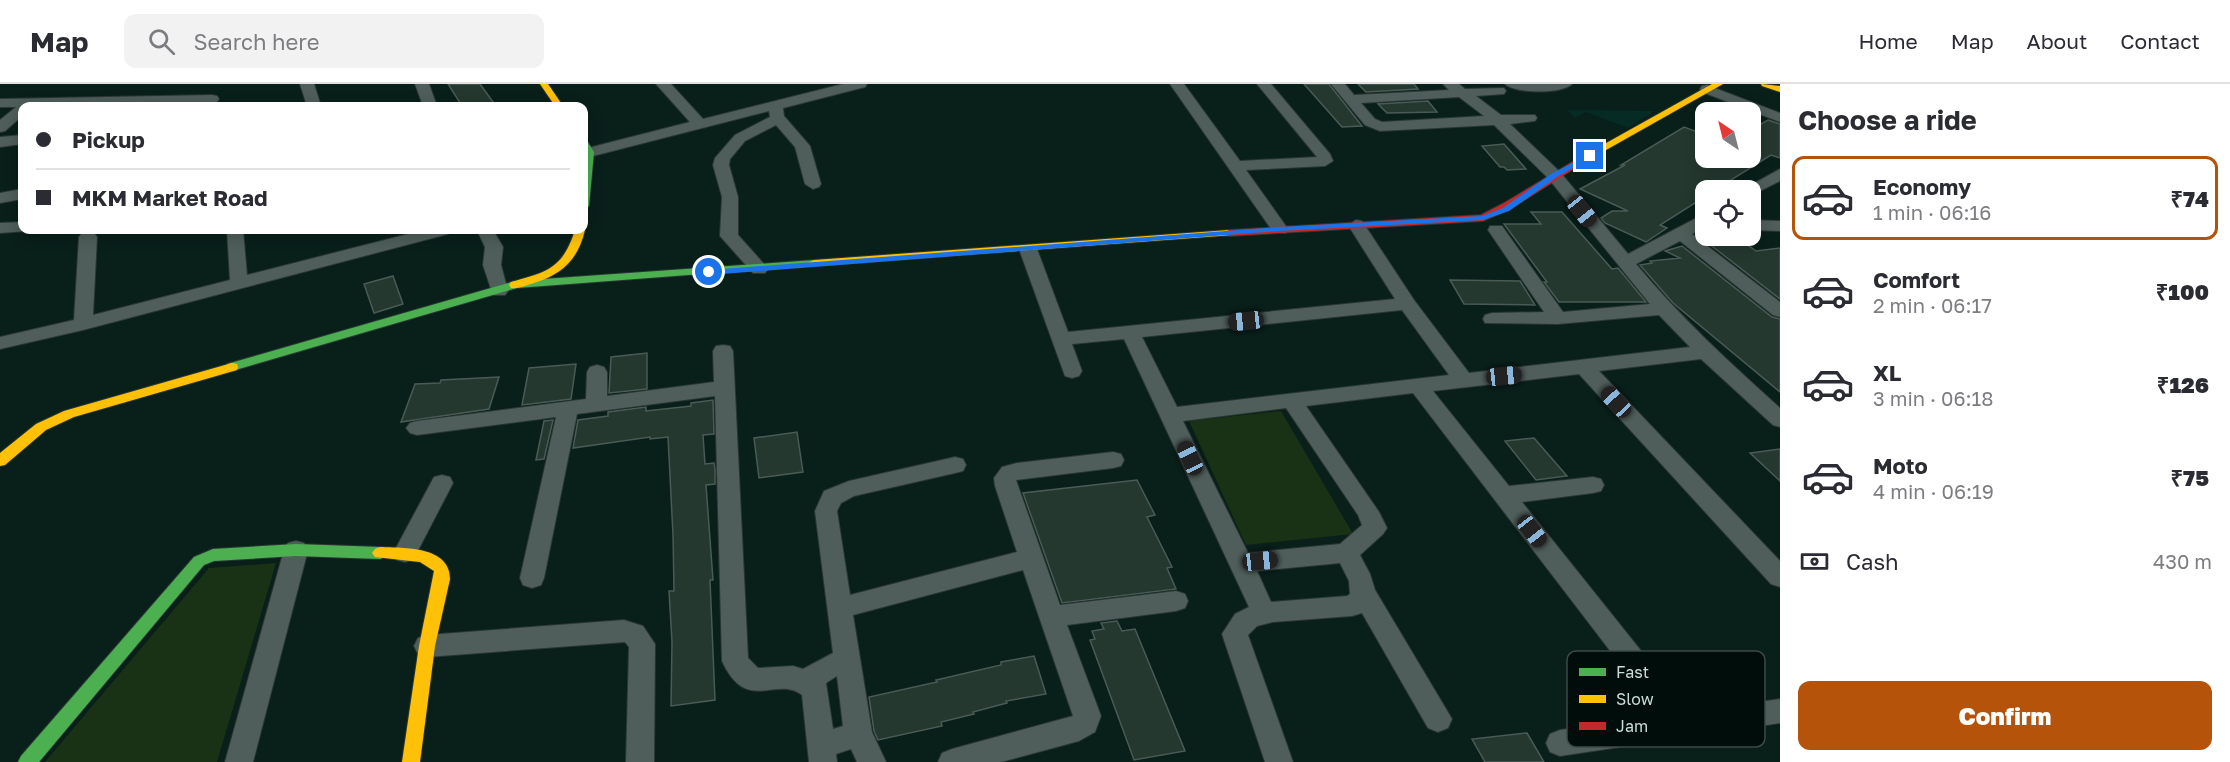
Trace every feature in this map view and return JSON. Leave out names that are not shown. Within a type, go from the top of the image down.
[{"type":"street","points":[[85,102],[104,84]]},
{"type":"street","points":[[211,84],[213,102]]},
{"type":"street","points":[[306,84],[313,102]]},
{"type":"street","points":[[422,84],[429,102]]},
{"type":"street","points":[[544,84],[556,102]]},
{"type":"street","points":[[664,84],[700,124]]},
{"type":"street","points":[[588,148],[776,111],[860,84]]},
{"type":"street","points":[[1177,84],[1280,229]]},
{"type":"street","points":[[1235,166],[1325,161],[1325,157],[1264,84]]},
{"type":"street","points":[[1338,84],[1370,122],[1380,127],[1530,118]]},
{"type":"street","points":[[1450,84],[1498,120],[1554,175],[1624,264],[1664,309],[1705,352],[1780,420]]},
{"type":"street","points":[[1512,84],[1524,88],[1565,84]]},
{"type":"street","points":[[1765,84],[1780,89]]},
{"type":"street","points":[[1684,86],[1713,87],[1780,117]]},
{"type":"street","points":[[519,285],[1280,229],[1491,217],[1554,175],[1609,147],[1713,87]]},
{"type":"street","points":[[1352,99],[1499,91]]},
{"type":"street","points":[[0,103],[18,105]]},
{"type":"street","points":[[776,111],[802,146],[813,184]]},
{"type":"street","points":[[759,269],[729,236],[730,197],[721,165],[726,153],[740,138],[776,111]]},
{"type":"street","points":[[0,128],[18,113]]},
{"type":"street","points":[[0,142],[18,140]]},
{"type":"street","points":[[1761,185],[1780,174]]},
{"type":"street","points":[[0,198],[18,195]]},
{"type":"street","points":[[1356,225],[1407,304],[1464,381]]},
{"type":"street","points":[[1624,264],[1695,226]]},
{"type":"street","points":[[1761,226],[1777,228]]},
{"type":"street","points":[[0,228],[18,227]]},
{"type":"street","points":[[1496,230],[1558,318]]},
{"type":"street","points":[[235,234],[239,283]]},
{"type":"street","points":[[0,343],[83,324],[427,234]]},
{"type":"street","points":[[487,234],[494,247],[492,265],[499,291]]},
{"type":"street","points":[[0,461],[41,427],[69,414],[499,291],[554,272],[573,257],[578,248],[580,234]]},
{"type":"street","points":[[1681,234],[1780,311]]},
{"type":"street","points":[[83,324],[88,237]]},
{"type":"street","points":[[1028,249],[1072,371]]},
{"type":"street","points":[[1061,339],[1407,304]]},
{"type":"street","points":[[1492,319],[1558,318],[1664,309]]},
{"type":"street","points":[[1131,333],[1265,614]]},
{"type":"street","points":[[723,351],[735,661],[742,674],[755,681],[793,677],[807,681],[815,689],[822,754],[858,734]]},
{"type":"street","points":[[1171,415],[1705,352]]},
{"type":"street","points":[[1584,367],[1780,577]]},
{"type":"street","points":[[596,406],[597,372]]},
{"type":"street","points":[[1418,386],[1626,651]]},
{"type":"street","points":[[417,428],[726,388]]},
{"type":"street","points":[[1239,563],[1346,553],[1375,528],[1374,522],[1292,401]]},
{"type":"street","points":[[532,578],[568,410]]},
{"type":"street","points":[[952,762],[1079,728],[1085,723],[1086,716],[1053,616],[1030,558],[1005,478],[1017,471],[1113,460]]},
{"type":"street","points":[[872,762],[858,734],[826,511],[832,497],[849,489],[955,465]]},
{"type":"street","points":[[405,553],[442,483]]},
{"type":"street","points":[[1504,495],[1593,485]]},
{"type":"street","points":[[239,762],[296,550]]},
{"type":"street","points":[[27,762],[199,561],[213,555],[296,550],[405,553],[433,559],[442,569],[442,579],[427,646],[411,762]]},
{"type":"street","points":[[1346,553],[1361,579],[1364,594],[1438,719]]},
{"type":"street","points":[[840,608],[1030,558]]},
{"type":"street","points":[[1279,762],[1235,634],[1239,625],[1250,618],[1265,614],[1352,606],[1360,602],[1364,594]]},
{"type":"street","points":[[1053,616],[1176,601]]},
{"type":"street","points":[[427,646],[624,631],[634,634],[642,644],[639,762]]},
{"type":"street","points":[[807,681],[836,663],[848,662]]},
{"type":"street","points":[[1765,713],[1780,711]]},
{"type":"street","points":[[1560,743],[1567,742]]},
{"type":"shaded area","points":[[1567,110],[1655,111],[1628,128],[1586,112],[1575,118]]},
{"type":"shaded area","points":[[1281,411],[1353,534],[1246,545],[1189,421]]},
{"type":"shaded area","points":[[276,563],[217,762],[45,762],[209,568]]},
{"type":"building","points":[[448,84],[480,84],[493,102],[459,102]]},
{"type":"building","points":[[1304,84],[1329,84],[1362,126],[1342,127]]},
{"type":"building","points":[[1358,84],[1414,84],[1418,89],[1366,92]]},
{"type":"building","points":[[1428,101],[1437,112],[1387,113],[1378,104]]},
{"type":"building","points":[[1768,120],[1780,124],[1780,158],[1771,155],[1761,161],[1761,124]]},
{"type":"building","points":[[1684,127],[1695,131],[1695,168],[1750,168],[1731,180],[1695,180],[1695,203],[1660,225],[1667,228],[1646,242],[1605,223],[1601,218],[1612,211],[1628,211],[1580,189],[1625,165],[1621,165]]},
{"type":"building","points":[[1504,144],[1526,169],[1507,170],[1500,167],[1482,146]]},
{"type":"building","points":[[1531,212],[1562,212],[1612,269],[1618,268],[1646,302],[1559,302],[1504,224],[1541,224]]},
{"type":"building","points":[[1682,246],[1772,317],[1780,319],[1780,392],[1673,303],[1640,265],[1652,263],[1650,261],[1680,258],[1665,251]]},
{"type":"building","points":[[1712,246],[1749,246],[1756,251],[1780,248],[1780,299]]},
{"type":"building","points":[[393,276],[403,304],[374,313],[364,284]]},
{"type":"building","points":[[1450,280],[1520,281],[1535,305],[1464,304]]},
{"type":"building","points":[[647,353],[647,389],[609,393],[611,357]]},
{"type":"building","points":[[576,364],[571,399],[522,405],[529,368]]},
{"type":"building","points":[[499,377],[489,409],[401,422],[415,384],[440,383],[441,380]]},
{"type":"building","points":[[713,400],[714,434],[703,435],[705,464],[714,463],[715,469],[715,484],[706,485],[713,580],[710,580],[715,700],[671,706],[672,642],[669,591],[674,591],[668,437],[650,439],[650,437],[573,448],[578,420],[608,416],[608,412],[646,407],[646,411],[691,406],[691,403]]},
{"type":"building","points":[[553,420],[544,459],[536,460],[544,421]]},
{"type":"building","points":[[797,432],[803,472],[759,478],[754,438]]},
{"type":"building","points":[[1534,438],[1567,476],[1536,480],[1505,441]]},
{"type":"building","points":[[1780,449],[1780,481],[1750,453]]},
{"type":"building","points":[[1137,480],[1155,515],[1147,517],[1172,567],[1167,568],[1176,589],[1062,603],[1023,493]]},
{"type":"building","points":[[1117,621],[1122,631],[1135,629],[1185,751],[1134,760],[1090,640],[1095,639],[1092,631],[1104,629],[1101,623]]},
{"type":"building","points":[[1034,656],[1046,694],[1006,701],[1007,703],[973,712],[974,714],[941,722],[942,726],[878,740],[874,731],[869,697],[937,682],[936,680],[1001,665],[1001,662]]},
{"type":"building","points":[[1527,733],[1544,762],[1485,762],[1472,739]]},
{"type":"traffic: fast","points":[[588,150],[588,163]]},
{"type":"traffic: fast","points":[[519,285],[814,263]]},
{"type":"traffic: fast","points":[[232,367],[515,285]]},
{"type":"traffic: fast","points":[[27,762],[199,561],[213,555],[296,550],[380,553]]},
{"type":"traffic: slow","points":[[544,84],[556,102]]},
{"type":"traffic: slow","points":[[1579,161],[1719,84]]},
{"type":"traffic: slow","points":[[1765,84],[1780,89]]},
{"type":"traffic: slow","points":[[814,263],[1229,233]]},
{"type":"traffic: slow","points":[[515,285],[539,278],[566,262],[572,254],[579,234]]},
{"type":"traffic: slow","points":[[0,461],[41,427],[69,414],[232,367]]},
{"type":"traffic: slow","points":[[380,553],[421,556],[436,563],[442,569],[442,579],[427,646],[411,762]]},
{"type":"traffic: jam","points":[[1229,233],[1483,218],[1508,206],[1579,161]]},
{"type":"route","points":[[709,272],[1280,229],[1491,217],[1554,175],[1590,156]]}]
